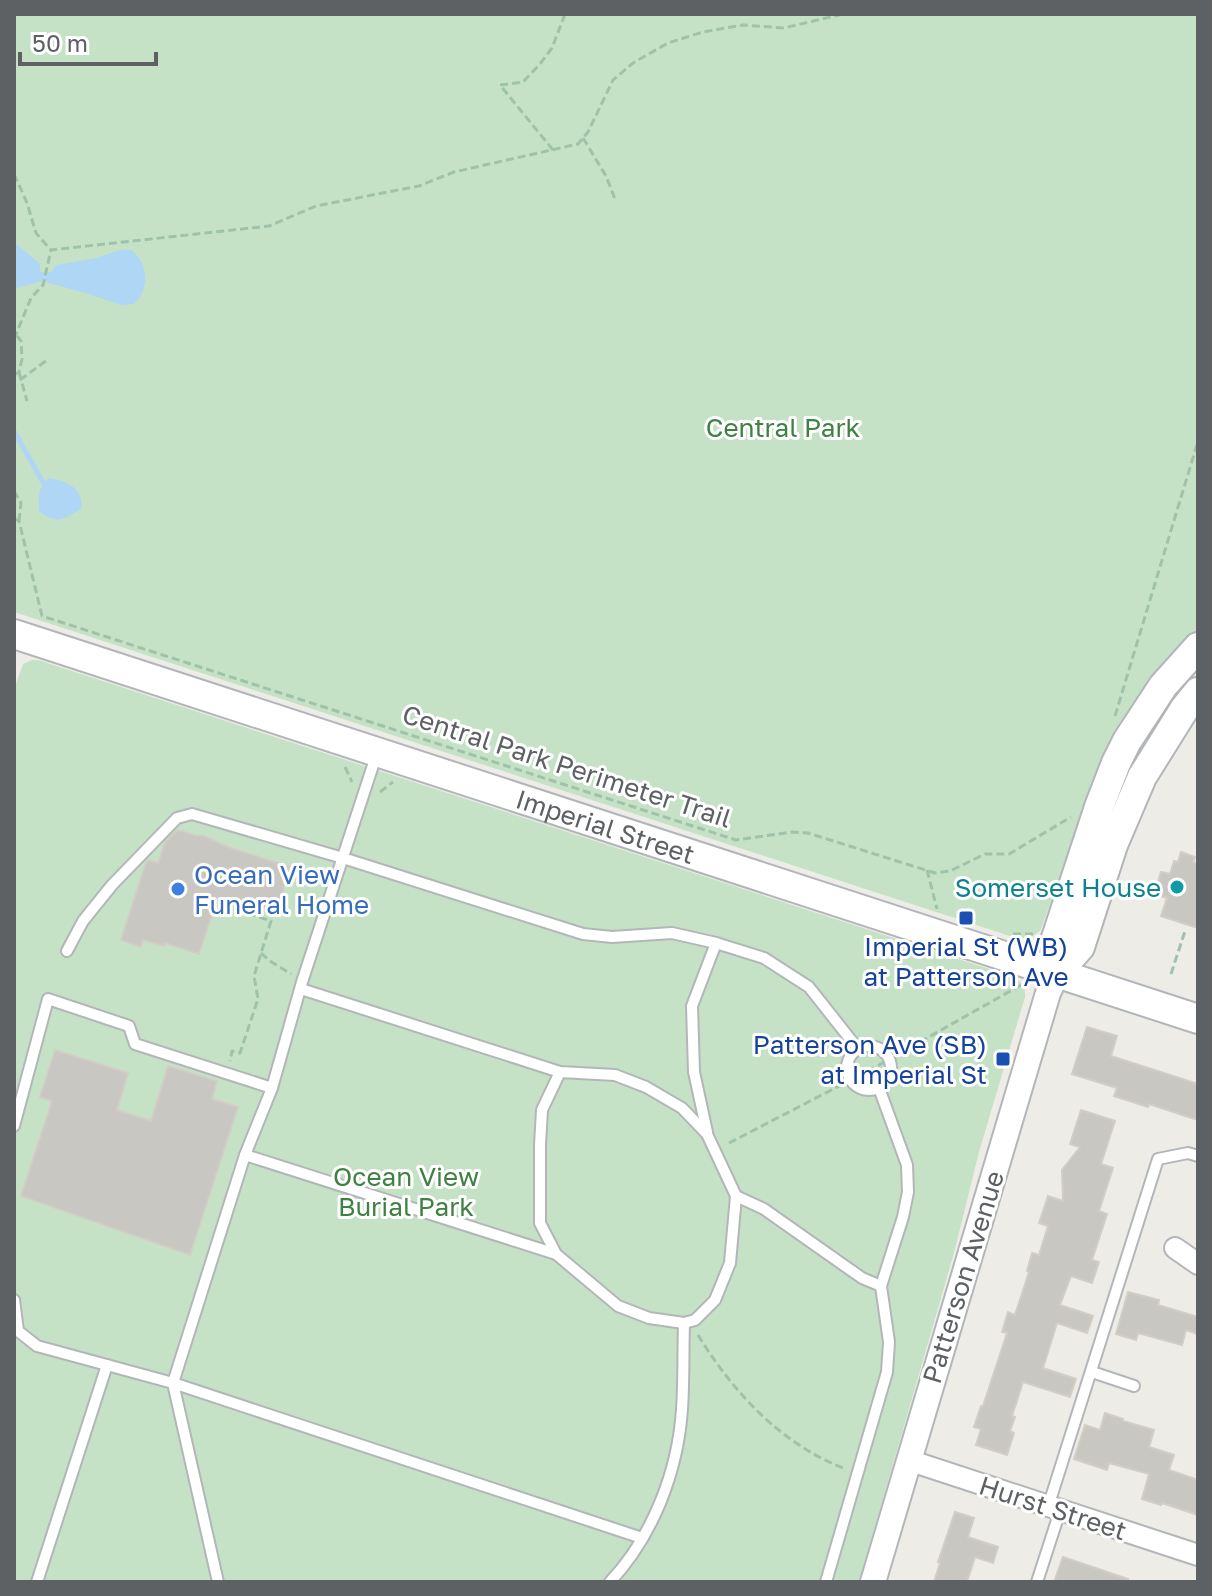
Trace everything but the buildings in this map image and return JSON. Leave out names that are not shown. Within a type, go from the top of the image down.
[{"type":"main road","name":"Imperial Street","points":[[16,641],[377,752],[1198,1019]]},
{"type":"main road","points":[[1057,973],[1055,941],[1116,763],[1163,686],[1198,647]]},
{"type":"main road","points":[[1057,973],[1080,947],[1113,845],[1142,777],[1198,692]]},
{"type":"street","name":"Patterson Avenue","points":[[873,1582],[1048,993],[1057,973]]},
{"type":"street","points":[[1175,1248],[1198,1264]]},
{"type":"street","name":"Hurst Street","points":[[908,1460],[1198,1555]]},
{"type":"lane","points":[[218,1582],[173,1383],[245,1155],[272,1088],[377,752]]},
{"type":"lane","points":[[67,951],[83,921],[112,885],[177,818],[192,814],[583,934],[612,937],[672,933],[764,958],[809,987],[858,1049]]},
{"type":"lane","points":[[245,1155],[556,1254],[618,1306],[649,1318],[695,1320],[715,1300],[730,1263],[736,1196],[707,1134],[694,1072],[692,1006],[716,943]]},
{"type":"lane","points":[[302,985],[560,1072],[615,1075],[646,1087],[682,1108],[707,1134]]},
{"type":"lane","points":[[14,1126],[48,999],[129,1026],[135,1044],[272,1088]]},
{"type":"lane","points":[[872,1046],[885,1052],[889,1058],[889,1079],[879,1088],[860,1088],[850,1080],[849,1059],[858,1049],[872,1046]]},
{"type":"lane","points":[[556,1254],[540,1223],[540,1145],[542,1110],[560,1072]]},
{"type":"lane","points":[[826,1582],[887,1372],[889,1342],[881,1286],[908,1192],[907,1165],[879,1088]]},
{"type":"lane","points":[[1037,1582],[1092,1372],[1158,1159],[1188,1153],[1198,1156]]},
{"type":"lane","points":[[736,1196],[764,1209],[862,1278],[881,1286]]},
{"type":"lane","points":[[14,1300],[18,1331],[37,1346],[173,1383],[642,1538]]},
{"type":"lane","points":[[610,1582],[653,1520],[666,1488],[678,1442],[687,1322]]},
{"type":"lane","points":[[37,1582],[107,1365]]},
{"type":"lane","points":[[1092,1372],[1134,1386]]},
{"type":"path","points":[[553,150],[500,85],[523,82],[540,64],[552,48],[565,14]]},
{"type":"path","points":[[51,250],[269,226],[316,206],[419,186],[454,172],[578,144],[613,80],[633,63],[668,43],[703,32],[743,25],[784,28],[843,14]]},
{"type":"path","points":[[583,138],[606,176],[615,199]]},
{"type":"path","points":[[14,174],[36,233],[51,250]]},
{"type":"path","points":[[27,401],[16,374],[22,350],[21,341],[15,338],[31,298],[43,285],[51,250]]},
{"type":"path","points":[[20,380],[47,360]]},
{"type":"path","points":[[1113,723],[1198,441]]},
{"type":"path","points":[[14,491],[21,503],[19,521],[14,518]]},
{"type":"path","name":"Central Park Perimeter Trail","points":[[19,521],[42,616],[736,840],[792,832],[808,833],[935,873],[950,871],[985,854],[1009,854],[1076,814]]},
{"type":"path","points":[[927,870],[937,908]]},
{"type":"path","points":[[219,898],[245,908],[244,912],[271,921],[254,976],[258,999],[240,1053],[232,1051]]},
{"type":"path","points":[[1171,974],[1185,931]]},
{"type":"path","points":[[1011,934],[1032,933],[1035,936]]},
{"type":"path","points":[[261,953],[302,985]]},
{"type":"path","points":[[715,1151],[1021,985]]},
{"type":"path","points":[[687,1322],[745,1400],[780,1431],[820,1459],[858,1474]]},
{"type":"green space","name":"Central Park","points":[[14,14],[1198,14],[1198,631],[1101,768],[1040,931],[1030,938],[1016,938],[14,612]]},
{"type":"green space","name":"Ocean View Burial Park","points":[[32,660],[1011,976],[1020,982],[1025,997],[859,1582],[14,1582],[14,689],[23,664]]},
{"type":"water","points":[[14,242],[40,264],[40,272],[52,272],[56,265],[131,250],[144,269],[143,291],[134,304],[121,305],[42,281],[14,289]]},
{"type":"water","points":[[49,478],[73,487],[80,496],[81,509],[60,519],[39,511],[41,488]]},
{"type":"waterway","points":[[14,431],[45,486]]},
{"type":"place","name":"Somerset House","points":[[1177,887]]},
{"type":"place","name":"Ocean View Funeral Home","points":[[178,889]]},
{"type":"place","name":"Imperial St (WB) at Patterson Ave","points":[[966,918]]},
{"type":"place","name":"Patterson Ave (SB) at Imperial St","points":[[1003,1059]]}]
